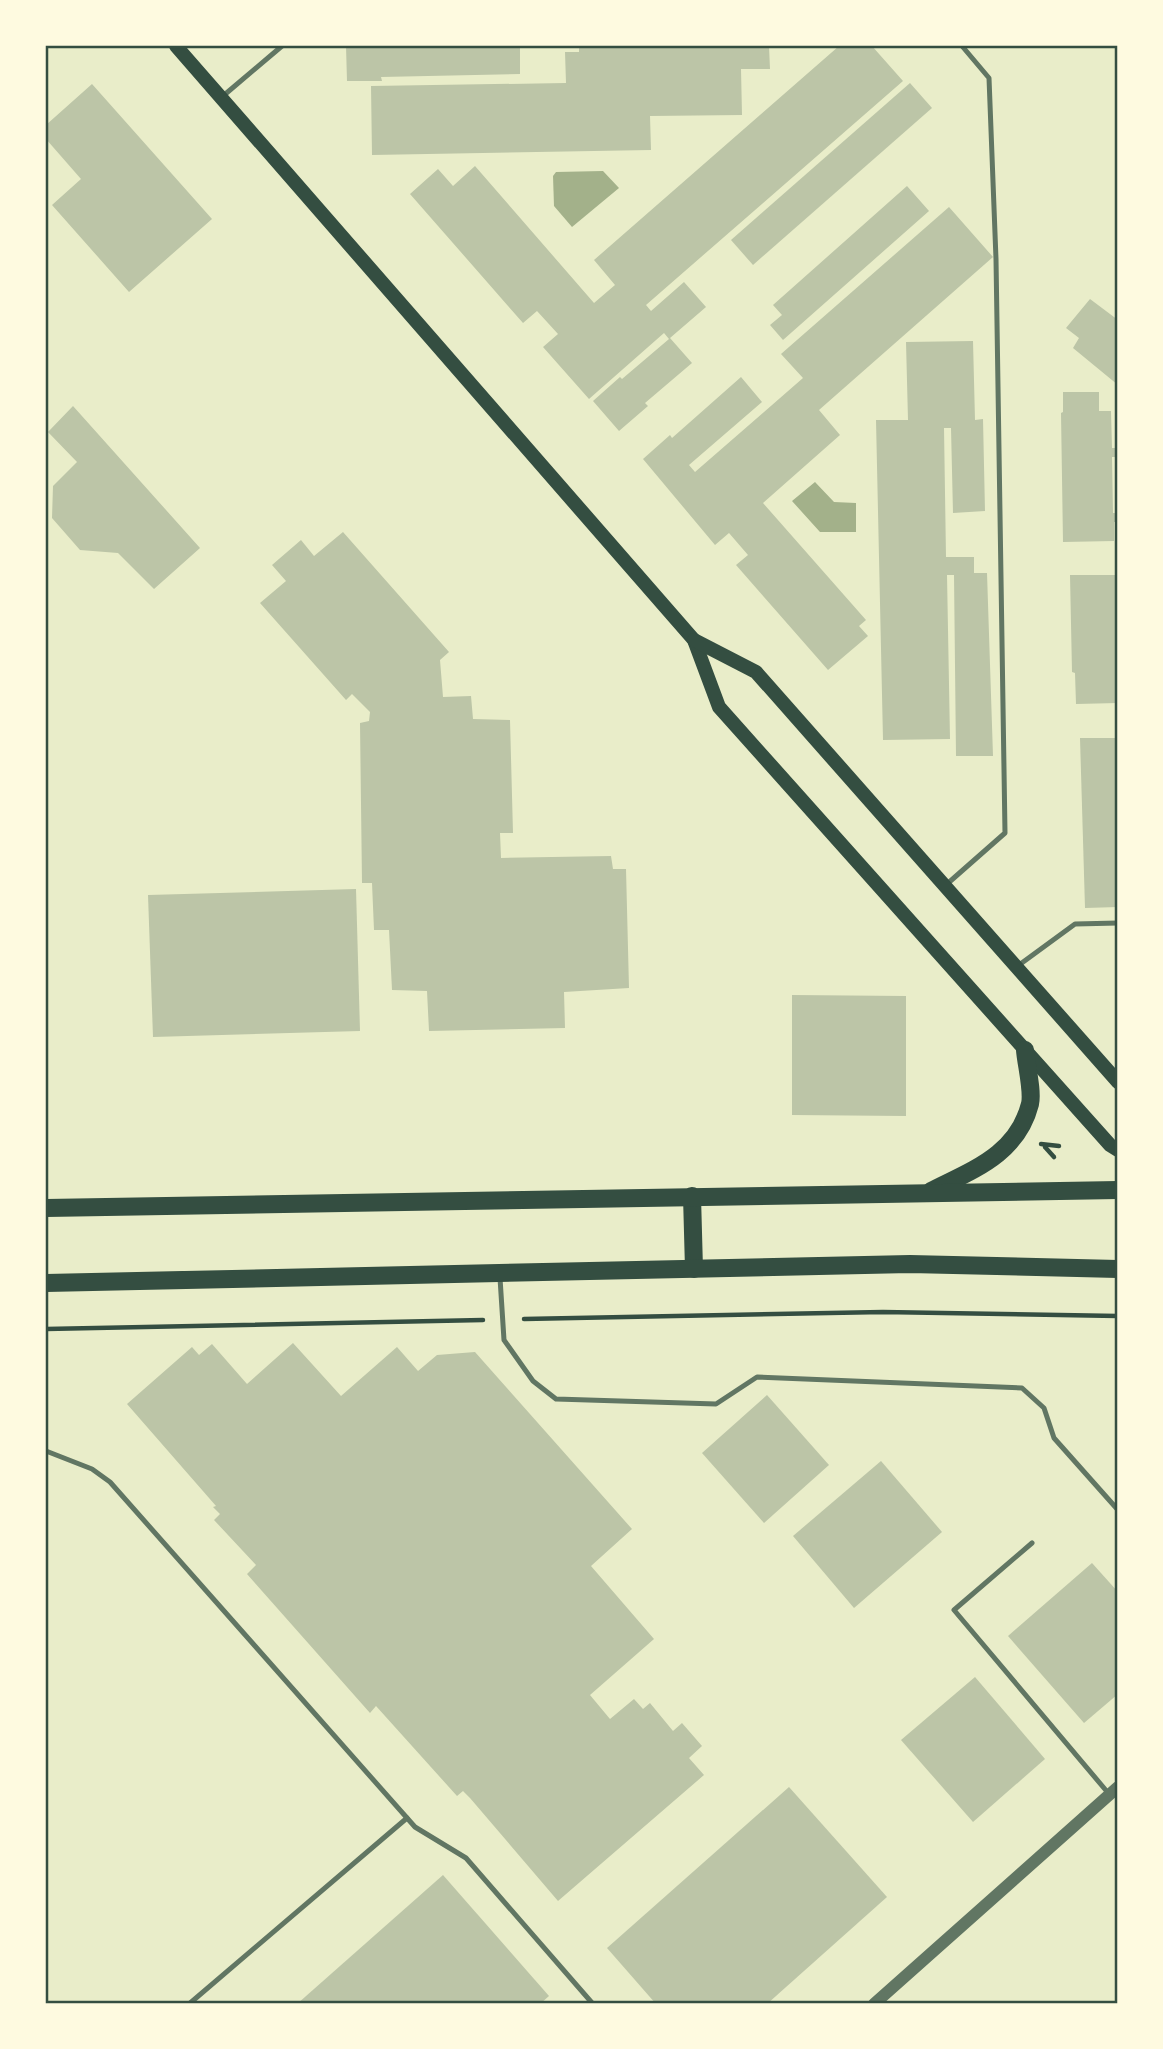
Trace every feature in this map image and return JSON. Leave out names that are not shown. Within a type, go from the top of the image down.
[{"type":"main road","points":[[176,46],[694,640],[719,707],[1110,1145],[1118,1150]]},
{"type":"main road","points":[[694,640],[756,672],[1118,1082]]},
{"type":"main road","points":[[928,1193],[999,1155],[1018,1131],[1031,1102],[1025,1050]]},
{"type":"main road","points":[[46,1208],[1118,1190]]},
{"type":"main road","points":[[692,1196],[694,1269]]},
{"type":"main road","points":[[46,1283],[910,1264],[1118,1269]]},
{"type":"street","points":[[874,2004],[1113,1791]]},
{"type":"lane","points":[[221,98],[282,46]]},
{"type":"lane","points":[[945,886],[1005,833],[996,258],[989,78],[962,46]]},
{"type":"lane","points":[[1016,967],[1075,924],[1118,923]]},
{"type":"lane","points":[[500,1273],[504,1340],[533,1381],[556,1399],[716,1404],[757,1377],[1023,1388],[1044,1408],[1054,1438],[1118,1510]]},
{"type":"lane","points":[[46,1451],[92,1469],[110,1482],[415,1827],[466,1857],[593,2004]]},
{"type":"lane","points":[[1032,1543],[954,1610],[1113,1791]]},
{"type":"lane","points":[[189,2004],[407,1818]]},
{"type":"path","points":[[1034,1140],[1045,1146],[1054,1157]]},
{"type":"path","points":[[1045,1146],[1059,1146]]},
{"type":"path","points":[[46,1329],[883,1311],[1118,1316]]},
{"type":"shaded area","points":[[603,171],[619,188],[572,227],[554,206],[553,176],[556,172]]},
{"type":"shaded area","points":[[815,482],[834,502],[856,503],[856,532],[820,532],[792,501]]},
{"type":"building","points":[[346,46],[520,46],[520,74],[381,77],[382,81],[347,81]]},
{"type":"building","points":[[579,46],[769,46],[770,69],[741,69],[742,115],[650,116],[651,150],[372,155],[371,86],[566,83],[565,52],[579,52]]},
{"type":"building","points":[[839,46],[872,46],[903,81],[646,305],[651,311],[684,282],[706,307],[670,338],[692,363],[645,403],[648,406],[619,431],[593,401],[669,339],[664,333],[589,399],[543,347],[558,334],[537,311],[523,323],[410,194],[438,169],[453,186],[475,166],[594,303],[615,285],[594,260]]},
{"type":"building","points":[[910,83],[932,108],[753,265],[731,240]]},
{"type":"building","points":[[92,84],[212,219],[129,292],[52,205],[81,179],[46,139],[46,125]]},
{"type":"building","points":[[907,186],[929,211],[783,340],[770,325],[782,315],[773,305]]},
{"type":"building","points":[[949,207],[993,257],[819,410],[840,435],[763,503],[866,620],[859,626],[868,636],[828,670],[736,565],[748,555],[729,533],[715,545],[643,459],[670,435],[672,438],[741,377],[762,402],[689,465],[695,472],[803,378],[781,354]]},
{"type":"building","points":[[1090,299],[1118,320],[1118,385],[1073,348],[1079,338],[1066,328]]},
{"type":"building","points":[[973,341],[975,420],[983,419],[985,511],[953,513],[951,428],[944,428],[946,557],[974,557],[974,573],[987,573],[993,756],[956,756],[954,575],[947,575],[950,739],[883,740],[876,420],[908,420],[906,342]]},
{"type":"building","points":[[1063,392],[1099,392],[1099,411],[1111,411],[1112,448],[1118,448],[1118,457],[1112,457],[1113,513],[1118,513],[1118,522],[1114,522],[1114,541],[1063,542]]},
{"type":"building","points":[[73,406],[200,548],[154,589],[118,553],[80,550],[52,518],[53,486],[77,462],[48,432]]},
{"type":"building","points":[[343,532],[449,652],[440,660],[443,697],[471,696],[473,719],[510,720],[513,833],[500,833],[501,858],[611,856],[613,869],[626,869],[629,988],[564,992],[565,1028],[429,1031],[427,991],[392,990],[389,930],[374,930],[372,883],[362,883],[360,723],[369,721],[370,712],[352,694],[346,700],[260,603],[286,581],[272,565],[301,540],[314,556]]},
{"type":"building","points":[[1070,575],[1118,575],[1118,703],[1076,704],[1075,673],[1072,672]]},
{"type":"building","points":[[1080,738],[1118,738],[1118,907],[1085,908]]},
{"type":"building","points":[[356,889],[360,1031],[153,1037],[148,895]]},
{"type":"building","points":[[792,995],[906,996],[906,1116],[792,1115]]},
{"type":"building","points":[[293,1343],[341,1396],[397,1347],[418,1371],[437,1355],[475,1352],[632,1529],[591,1566],[654,1639],[590,1695],[610,1719],[634,1699],[643,1709],[650,1703],[673,1731],[682,1723],[702,1746],[689,1758],[704,1775],[558,1901],[470,1798],[463,1791],[457,1796],[376,1706],[370,1713],[247,1574],[256,1565],[214,1520],[220,1514],[213,1507],[216,1506],[127,1404],[192,1347],[199,1355],[212,1344],[247,1384]]},
{"type":"building","points":[[767,1395],[829,1465],[764,1523],[702,1453]]},
{"type":"building","points":[[881,1461],[942,1532],[854,1608],[793,1536]]},
{"type":"building","points":[[1092,1563],[1118,1592],[1118,1694],[1084,1723],[1008,1636]]},
{"type":"building","points":[[975,1677],[1045,1759],[973,1822],[901,1740]]},
{"type":"building","points":[[789,1787],[887,1897],[767,2004],[656,2004],[607,1948]]},
{"type":"building","points":[[443,1875],[549,1996],[540,2004],[297,2004]]}]
